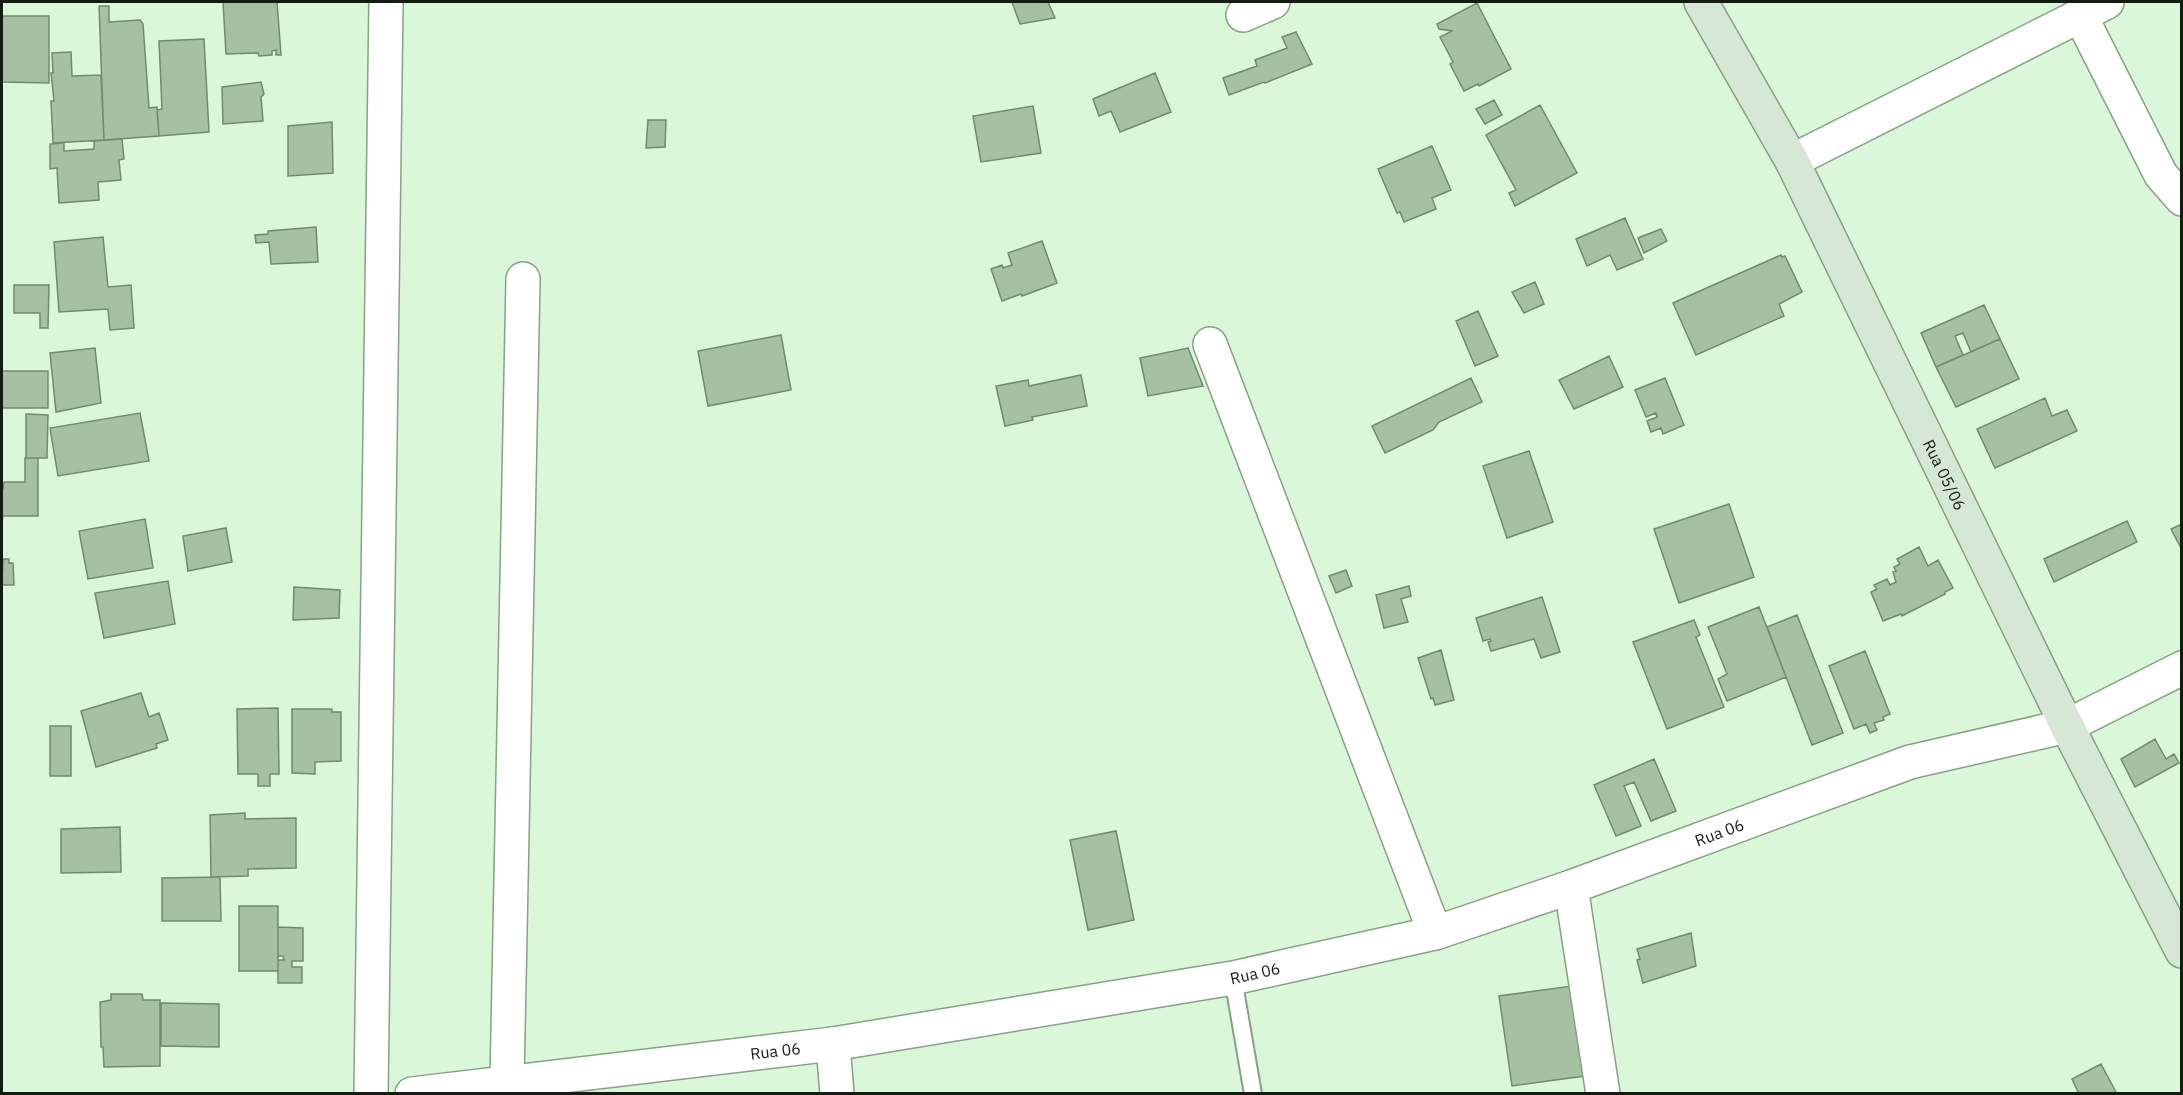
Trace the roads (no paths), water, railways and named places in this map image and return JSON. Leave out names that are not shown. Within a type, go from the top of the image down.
[{"type":"street","points":[[371,1094],[386,2]]},
{"type":"street","points":[[1243,15],[1273,2]]},
{"type":"street","name":"Rua 05/06","points":[[1701,2],[1792,161],[2067,726],[2177,931]]},
{"type":"street","points":[[1792,161],[2093,8],[2161,176],[2181,199]]},
{"type":"street","points":[[507,1082],[523,279]]},
{"type":"street","points":[[1210,344],[1436,933]]},
{"type":"street","name":"Rua 06","points":[[412,1094],[832,1044],[1233,978],[1436,933],[1571,887],[1910,762],[2067,726],[2181,668]]},
{"type":"street","points":[[1571,887],[1603,1094]]},
{"type":"street","points":[[832,1044],[837,1094]]},
{"type":"lane","points":[[1233,978],[1253,1094]]}]
